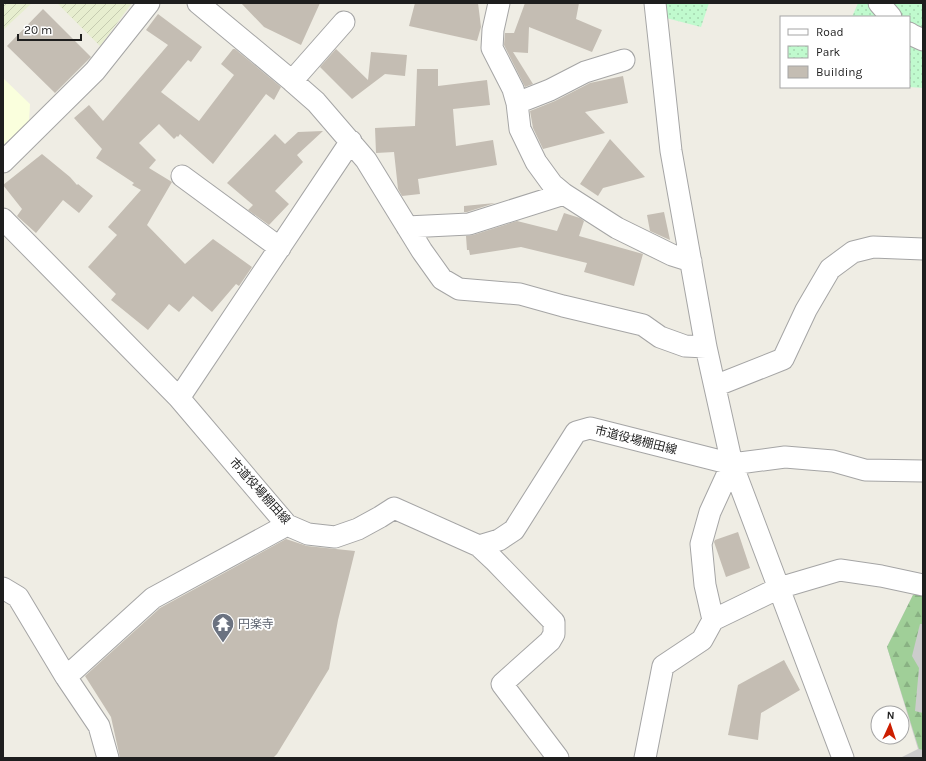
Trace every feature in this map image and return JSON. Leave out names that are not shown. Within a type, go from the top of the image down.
[{"type":"street","points":[[3,162],[95,71],[149,3]]},
{"type":"street","points":[[198,3],[316,102],[351,141],[366,160],[422,252],[442,279],[459,289],[520,294],[643,325],[660,337],[685,346],[706,347]]},
{"type":"street","points":[[499,3],[493,30],[492,48],[513,89],[517,103],[520,128],[536,162],[552,184],[564,194],[616,228],[672,255],[691,261]]},
{"type":"street","points":[[655,3],[671,151],[706,347],[732,464],[779,588],[838,757]]},
{"type":"street","points":[[880,3],[890,16]]},
{"type":"street","points":[[292,81],[344,22]]},
{"type":"street","points":[[910,34],[923,40]]},
{"type":"street","points":[[517,103],[550,90],[586,72],[624,60]]},
{"type":"street","points":[[179,398],[351,141]]},
{"type":"street","points":[[182,176],[280,248]]},
{"type":"street","points":[[407,227],[469,224],[564,194]]},
{"type":"street","name":"市道役場棚田線","points":[[3,219],[179,398],[287,525],[308,534],[335,537],[358,529],[394,508],[479,546],[499,540],[514,530],[576,432],[590,428],[732,464]]},
{"type":"street","points":[[714,386],[783,359],[806,310],[830,269],[852,252],[873,247],[923,249]]},
{"type":"street","points":[[732,464],[785,457],[834,461],[865,470],[923,471]]},
{"type":"street","points":[[714,620],[705,585],[701,544],[710,512],[732,464]]},
{"type":"street","points":[[66,677],[153,598],[287,525]]},
{"type":"street","points":[[479,546],[554,622],[554,634],[550,641],[502,684],[558,758]]},
{"type":"street","points":[[645,758],[663,666],[702,640],[714,620],[779,588],[840,570],[881,576],[923,585]]},
{"type":"street","points":[[3,588],[18,597],[66,677],[99,726],[108,758]]},
{"type":"shaded area","points":[[3,3],[32,3],[3,30]]},
{"type":"shaded area","points":[[57,3],[132,3],[100,46]]},
{"type":"shaded area","points":[[3,78],[30,104],[29,122],[3,145]]},
{"type":"shaded area","points":[[923,592],[923,758],[900,758],[918,749],[910,723],[910,705],[905,705],[887,647],[913,595]]},
{"type":"green space","points":[[666,3],[709,3],[701,27],[666,18]]},
{"type":"green space","points":[[858,3],[923,3],[923,88],[910,87],[910,16],[852,16]]},
{"type":"green space","points":[[923,592],[923,624],[920,624],[912,656],[919,668],[915,711],[923,713],[923,750],[919,749],[910,720],[910,705],[905,705],[887,647],[913,595]]},
{"type":"building","points":[[241,3],[320,3],[301,45],[264,27]]},
{"type":"building","points":[[415,3],[478,3],[481,27],[477,41],[409,26]]},
{"type":"building","points":[[525,3],[579,3],[576,19],[602,30],[592,52],[529,27],[528,53],[513,52],[533,84],[525,87],[504,45],[505,33],[514,33]]},
{"type":"building","points":[[43,9],[91,57],[55,93],[7,46]]},
{"type":"building","points":[[158,14],[202,47],[191,62],[188,60],[161,92],[199,121],[234,75],[221,64],[233,49],[235,49],[281,87],[274,100],[266,94],[213,164],[180,134],[174,139],[159,124],[139,143],[156,160],[149,168],[172,182],[147,225],[185,264],[213,239],[252,267],[239,286],[236,284],[212,312],[193,296],[179,312],[169,304],[148,330],[111,300],[116,294],[88,267],[117,235],[108,227],[141,190],[132,185],[134,183],[96,158],[102,149],[74,118],[89,105],[103,121],[168,45],[146,30]]},
{"type":"building","points":[[336,49],[368,80],[371,52],[407,55],[405,76],[385,74],[352,99],[320,67]]},
{"type":"building","points":[[417,69],[438,69],[438,86],[487,80],[490,105],[453,109],[456,146],[493,140],[497,165],[418,179],[420,194],[402,196],[398,189],[394,152],[376,153],[375,128],[415,126]]},
{"type":"building","points":[[623,76],[628,103],[585,112],[605,133],[543,149],[533,128],[530,111],[555,101],[590,83]]},
{"type":"building","points":[[323,131],[297,155],[303,162],[275,191],[289,204],[269,225],[248,210],[253,205],[227,183],[275,134],[285,144],[298,132]]},
{"type":"building","points":[[610,139],[645,177],[603,188],[598,196],[580,184]]},
{"type":"building","points":[[42,154],[70,177],[77,185],[78,184],[93,196],[79,213],[63,200],[36,233],[17,216],[22,209],[3,185]]},
{"type":"building","points":[[495,203],[467,212],[464,212],[464,206]]},
{"type":"building","points":[[664,212],[670,240],[650,231],[647,215]]},
{"type":"building","points":[[564,213],[580,218],[584,221],[579,236],[643,254],[634,286],[584,272],[587,263],[521,247],[470,255],[469,250],[467,250],[466,236],[517,221],[557,231]]},
{"type":"building","points":[[738,532],[750,568],[726,577],[714,542],[715,540]]},
{"type":"building","name":"円楽寺","points":[[286,539],[307,546],[355,551],[338,620],[329,669],[277,754],[273,758],[120,758],[111,717],[85,676],[160,608]]},
{"type":"building","points":[[784,660],[800,690],[761,713],[758,740],[728,735],[738,685]]},
{"type":"place","name":"円楽寺","points":[[223,644]]}]
